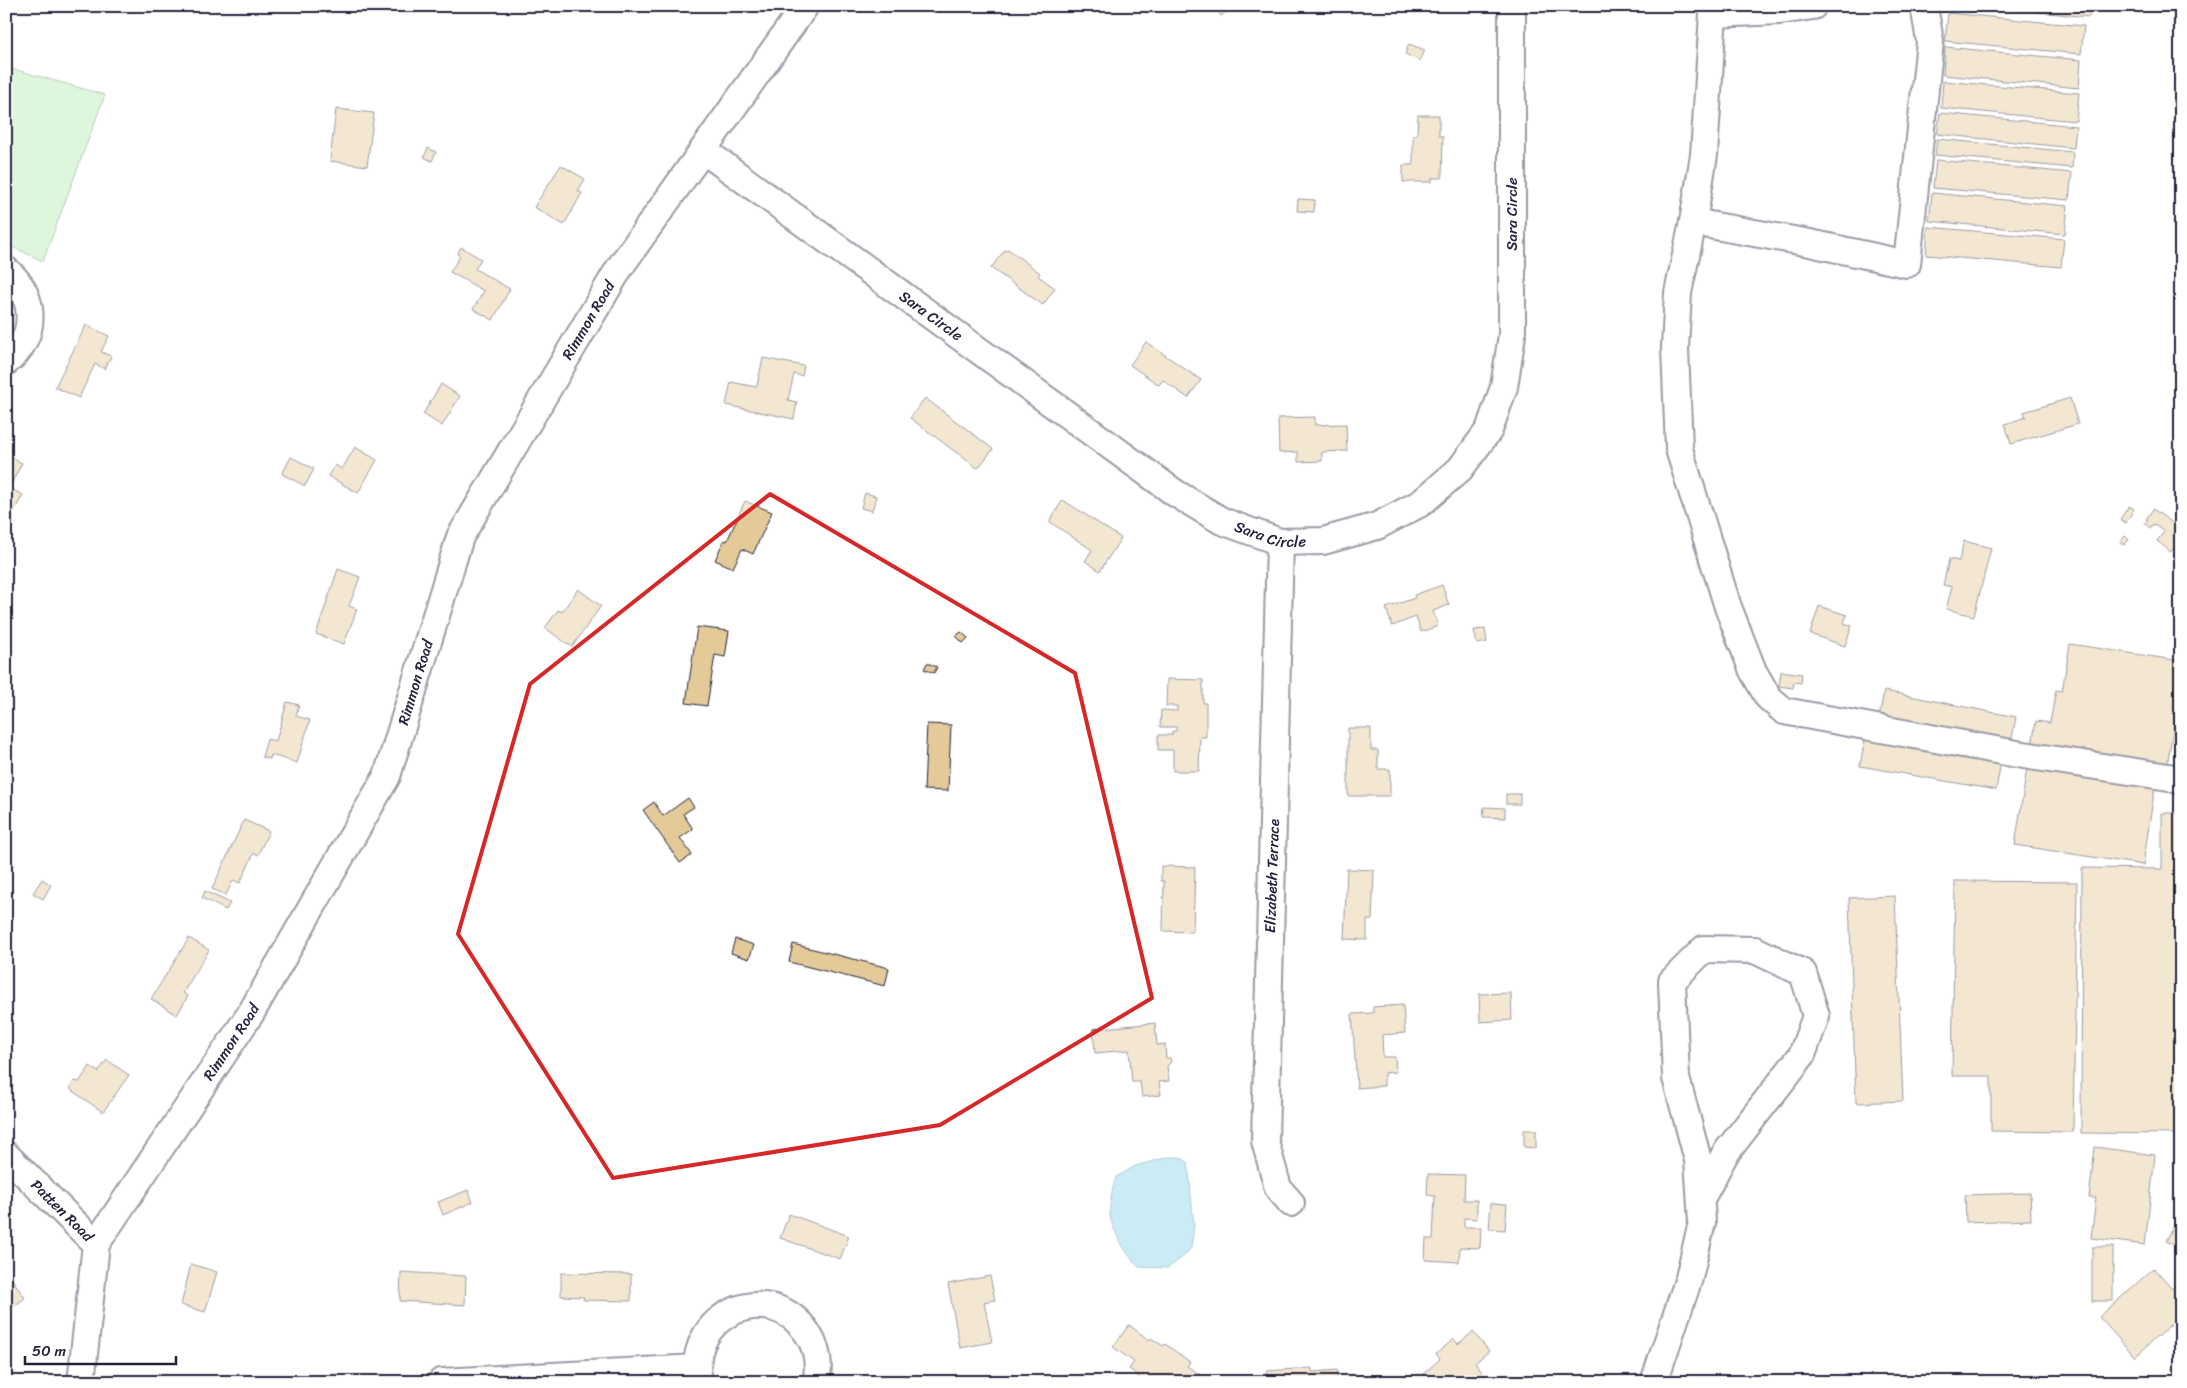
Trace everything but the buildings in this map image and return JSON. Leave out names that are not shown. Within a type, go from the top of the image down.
[{"type":"street","name":"Rimmon Road","points":[[81,1382],[96,1244],[251,1013],[387,776],[460,536],[620,267],[804,6]]},
{"type":"street","name":"Sara Circle","points":[[703,150],[1175,493],[1222,521],[1280,542],[1323,540],[1376,526],[1421,503],[1460,469],[1488,430],[1504,387],[1512,335],[1512,6]]},
{"type":"street","points":[[1813,6],[1780,11],[1713,14],[1704,154],[1693,222],[1678,293],[1675,348],[1679,449],[1728,606],[1752,671],[1768,697],[1784,711],[2017,754],[2169,777],[2181,781]]},
{"type":"street","points":[[1693,222],[1810,243],[1907,264],[1930,41],[1924,6]]},
{"type":"street","points":[[6,270],[21,285],[29,302],[31,320],[26,339],[16,354],[6,362]]},
{"type":"street","name":"Elizabeth Terrace","points":[[1280,542],[1265,1140],[1276,1182],[1291,1204]]},
{"type":"street","points":[[1654,1382],[1689,1278],[1702,1222],[1698,1160],[1676,1078],[1672,981],[1704,949],[1755,950],[1803,974],[1816,1016],[1802,1055],[1725,1154],[1701,1199]]},
{"type":"street","name":"Patten Road","points":[[6,1155],[96,1244]]},
{"type":"street","points":[[441,1382],[698,1375],[700,1348],[713,1325],[736,1310],[762,1306],[788,1314],[807,1332],[814,1344],[817,1357],[816,1382]]},
{"type":"highlighted area","points":[[770,494],[1075,673],[1152,998],[940,1125],[613,1178],[458,934],[530,684]]},
{"type":"green space","points":[[6,67],[105,95],[43,261],[6,244]]},
{"type":"water","points":[[1168,1157],[1179,1157],[1188,1162],[1194,1226],[1191,1248],[1183,1257],[1168,1268],[1139,1267],[1126,1251],[1111,1222],[1110,1206],[1113,1187],[1116,1177],[1135,1166]]}]
